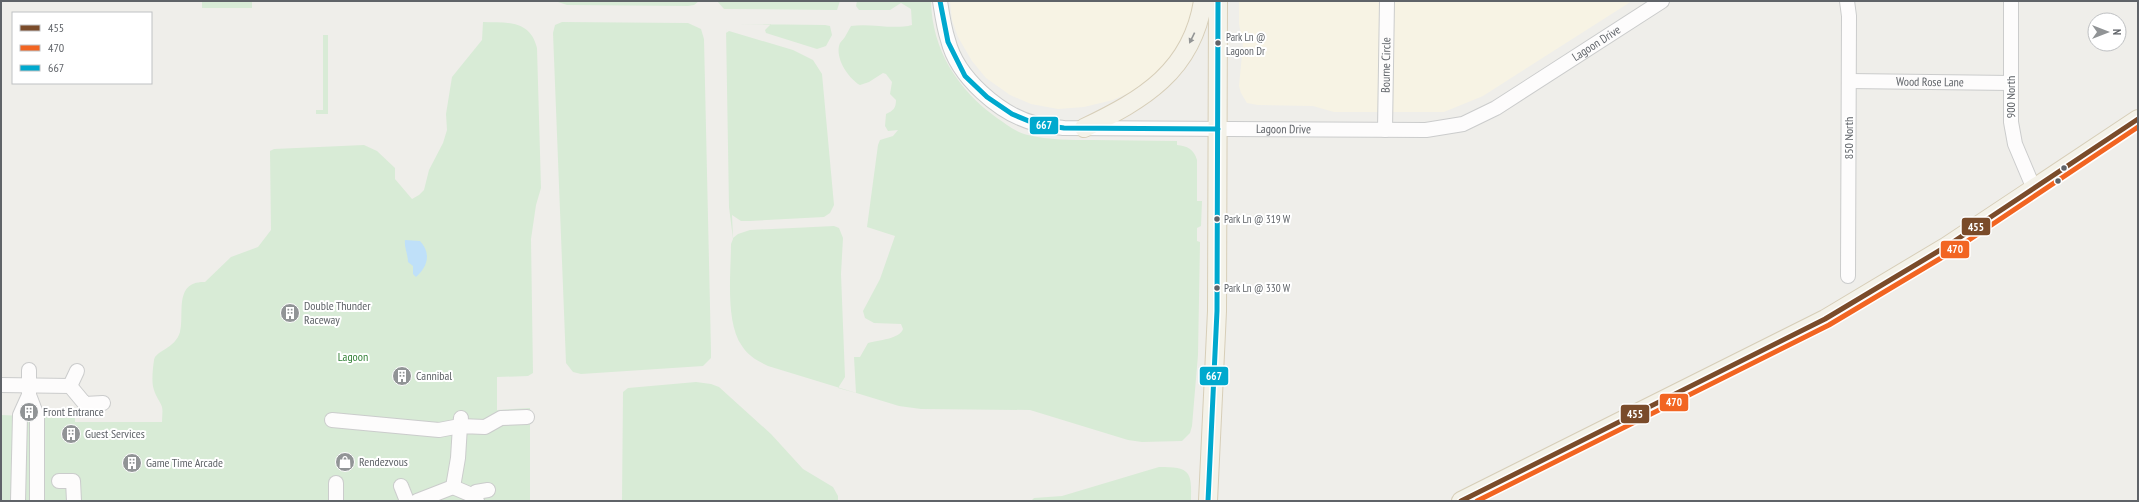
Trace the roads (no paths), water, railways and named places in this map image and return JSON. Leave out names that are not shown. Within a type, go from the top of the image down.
[{"type":"main road","points":[[1084,128],[1134,102],[1149,92],[1170,71],[1185,53],[1194,36],[1203,1]]},
{"type":"main road","points":[[1208,501],[1216,356],[1218,1]]},
{"type":"main road","points":[[1461,501],[1825,319],[1947,246],[2138,119]]},
{"type":"street","name":"Lagoon Drive","points":[[940,1],[948,42],[965,76],[987,97],[1012,114],[1036,124],[1064,128],[1385,130],[1444,129],[1478,118],[1662,1]]},
{"type":"street","name":"Bourne Circle","points":[[1385,130],[1387,1]]},
{"type":"street","name":"850 North","points":[[1847,1],[1849,16],[1848,276]]},
{"type":"street","name":"900 North","points":[[2011,1],[2011,122],[2015,144],[2034,189]]},
{"type":"street","name":"Wood Rose Lane","points":[[1849,81],[2011,83]]},
{"type":"street","points":[[29,370],[29,390],[38,416],[37,501]]},
{"type":"street","points":[[70,386],[77,371]]},
{"type":"street","points":[[1,385],[29,390],[70,386]]},
{"type":"street","points":[[70,386],[85,404],[103,404]]},
{"type":"street","points":[[18,501],[20,415],[29,390]]},
{"type":"street","points":[[332,420],[375,419],[439,430],[460,421],[485,427],[501,418],[527,417]]},
{"type":"street","points":[[453,487],[458,458],[460,421]]},
{"type":"street","points":[[59,481],[73,481],[74,501]]},
{"type":"street","points":[[336,483],[336,501]]},
{"type":"street","points":[[398,501],[400,486],[407,501]]},
{"type":"street","points":[[453,487],[476,499],[476,492],[488,490]]},
{"type":"street","points":[[425,499],[453,487]]},
{"type":"water","points":[[405,240],[420,241],[426,251],[427,260],[423,269],[416,277],[413,274],[413,266],[408,262]]},
{"type":"place","name":"Park Ln @ Lagoon Dr","points":[[1218,43]]},
{"type":"place","name":"Park Ln @ 319 W","points":[[1217,219]]},
{"type":"place","name":"Park Ln @ 330 W","points":[[1217,288]]},
{"type":"place","name":"Double Thunder Raceway","points":[[290,313]]},
{"type":"place","name":"Cannibal","points":[[402,376]]},
{"type":"place","name":"Front Entrance","points":[[29,412]]},
{"type":"place","name":"Guest Services","points":[[71,434]]},
{"type":"place","name":"Rendezvous","points":[[345,462]]},
{"type":"place","name":"Game Time Arcade","points":[[132,463]]},
{"type":"park label","name":"Lagoon","points":[[353,357]]}]
